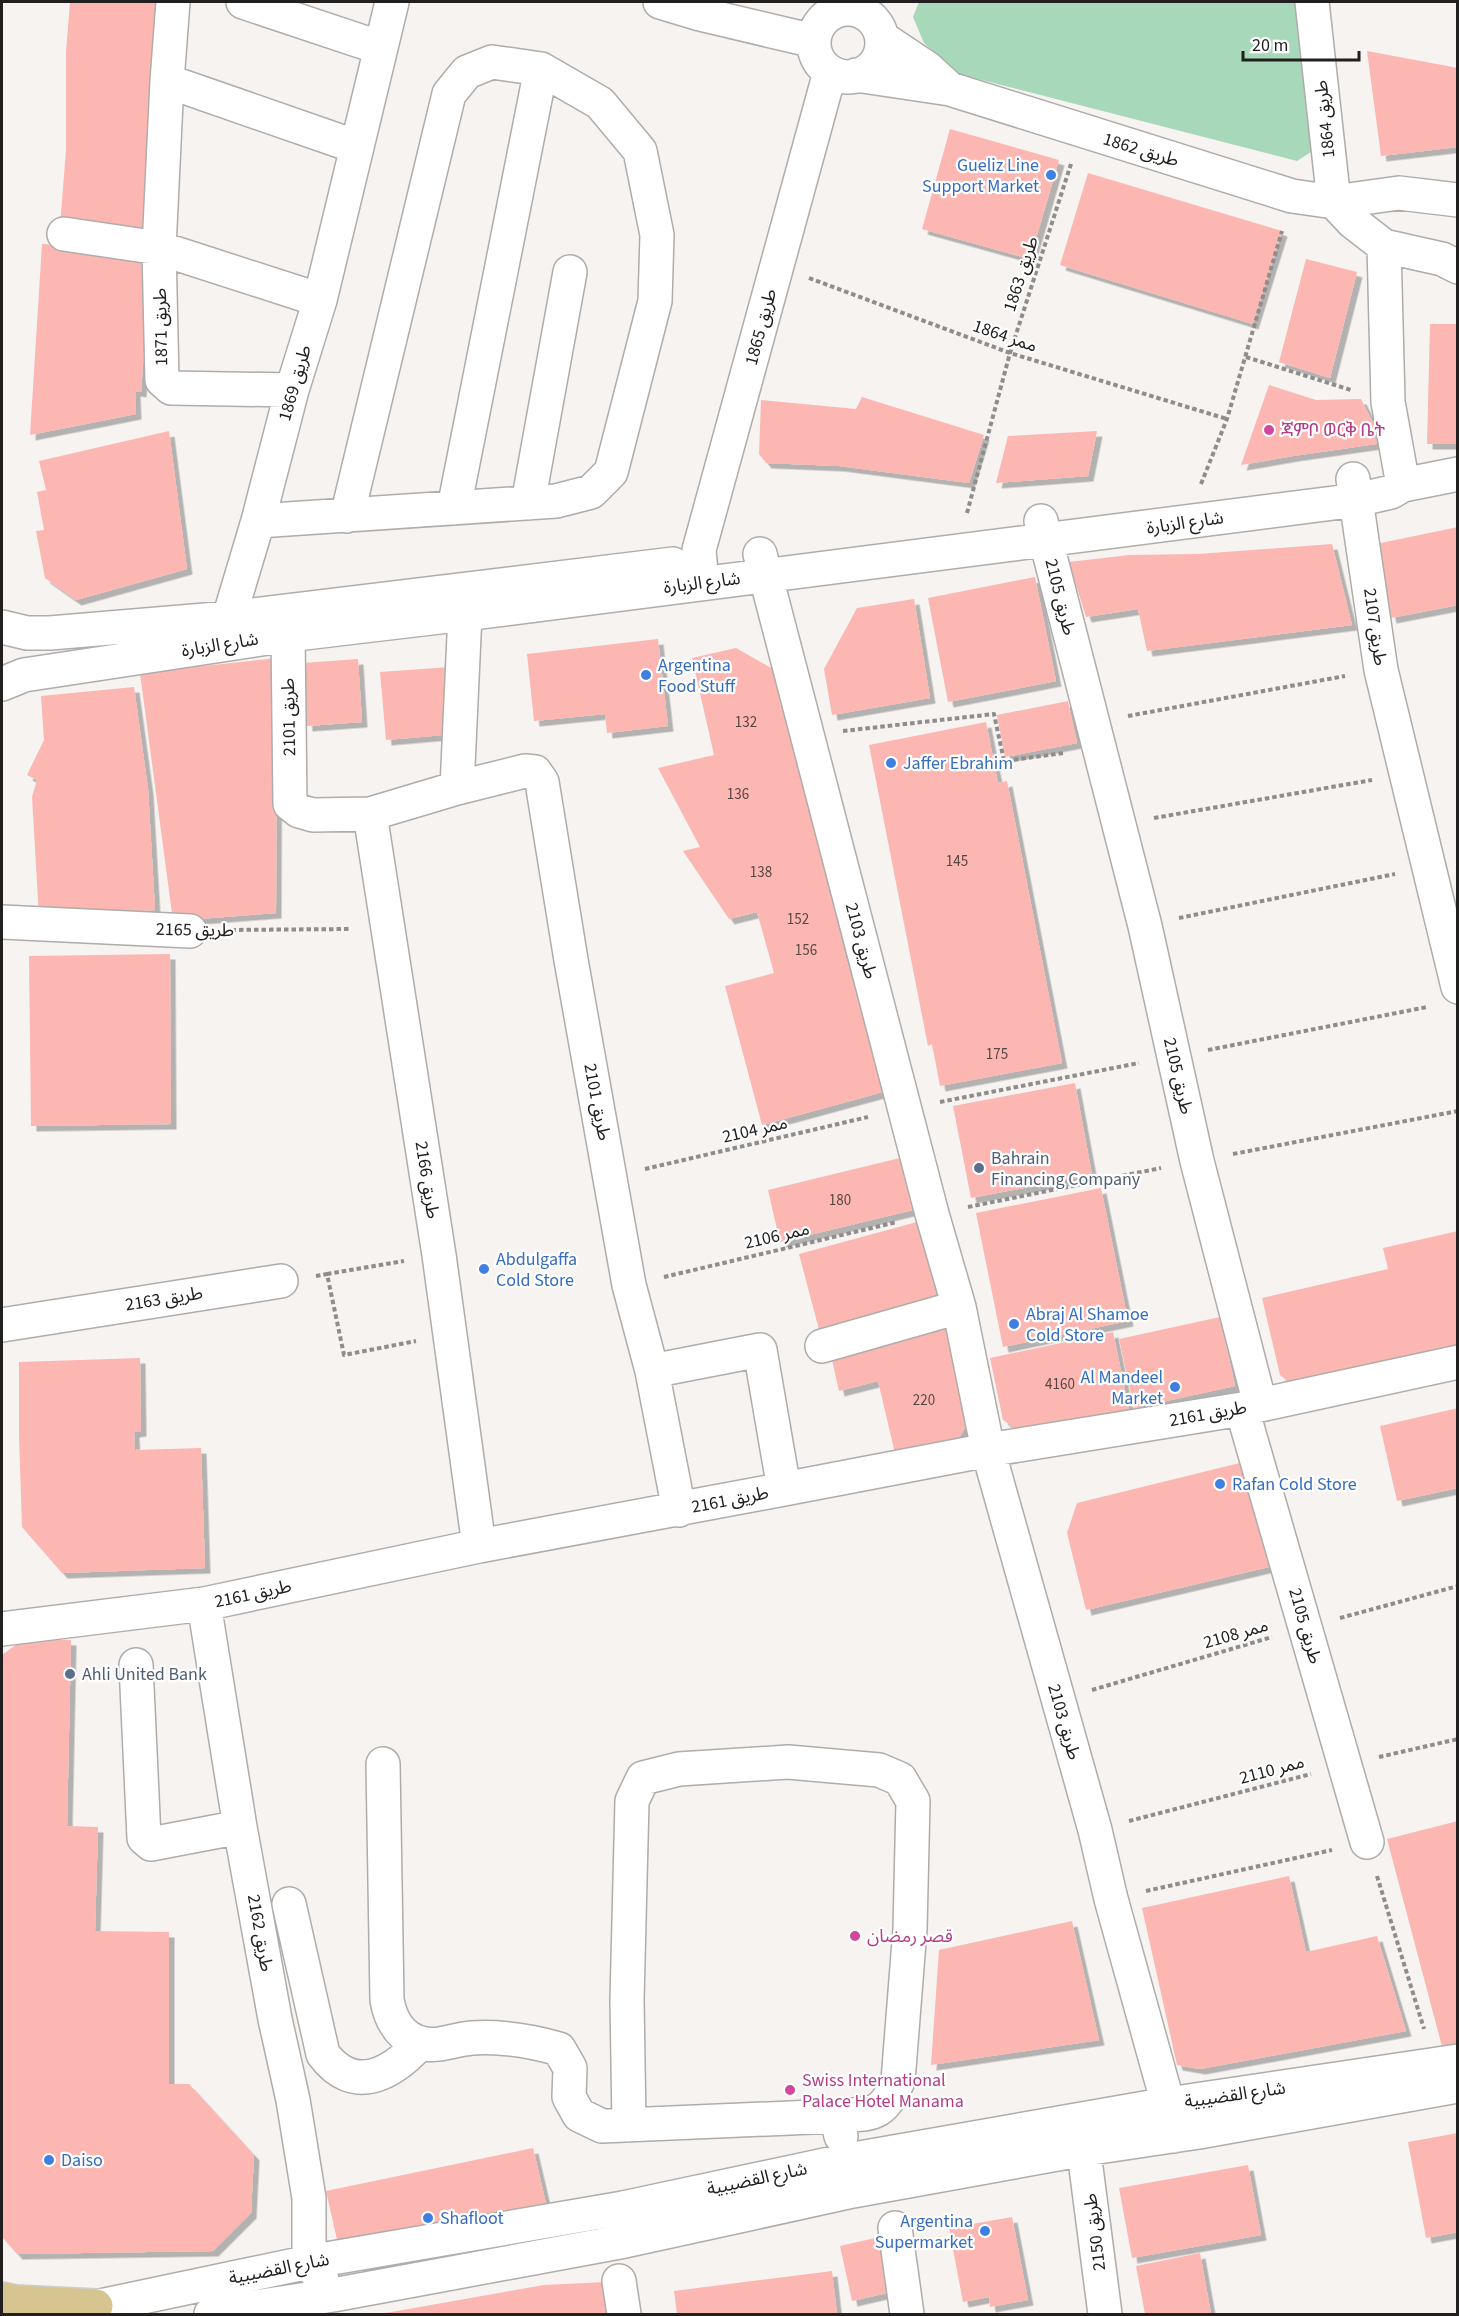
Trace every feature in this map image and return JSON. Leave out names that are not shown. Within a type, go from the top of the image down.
[{"type":"main road","points":[[2,2299],[16,2302],[96,2306]]},
{"type":"street","name":"طريق 1871","points":[[173,2],[159,249],[162,380],[171,388],[292,390]]},
{"type":"street","points":[[243,2],[381,48]]},
{"type":"street","name":"طريق 1869","points":[[229,618],[258,521],[292,390],[320,300],[392,2]]},
{"type":"street","points":[[660,2],[700,14],[824,21]]},
{"type":"street","name":"طريق 1864","points":[[1312,2],[1334,202]]},
{"type":"street","points":[[853,9],[880,20],[878,59],[865,72],[843,74],[820,61],[815,52],[824,21],[831,13],[853,9]]},
{"type":"street","name":"طريق 1862","points":[[880,20],[950,89]]},
{"type":"street","points":[[258,521],[347,516],[556,501],[591,492],[611,472],[655,301],[657,235],[640,152],[600,103],[541,69],[492,62],[467,72],[449,94],[347,516]]},
{"type":"street","points":[[454,508],[541,69]]},
{"type":"street","name":"طريق 1862","points":[[843,74],[950,89],[1292,196],[1334,202],[1399,193],[1458,200]]},
{"type":"street","name":"طريق 1865","points":[[702,571],[702,541],[778,267],[843,74]]},
{"type":"street","points":[[167,81],[357,147]]},
{"type":"street","points":[[1334,202],[1353,222],[1384,246],[1442,259],[1458,267]]},
{"type":"street","points":[[64,234],[159,249],[320,300]]},
{"type":"street","points":[[1384,246],[1388,402],[1403,484]]},
{"type":"street","points":[[528,503],[570,272]]},
{"type":"street","name":"شارع الزبارة","points":[[2,627],[27,633],[50,633],[229,618],[702,571],[1043,530],[1355,489],[1378,478],[1403,484],[1458,474]]},
{"type":"street","name":"شارع الزبارة","points":[[762,564],[963,530],[1043,530],[1194,501],[1355,489]]},
{"type":"street","name":"طريق 2107","points":[[1355,489],[1382,670],[1405,774],[1458,987]]},
{"type":"street","name":"طريق 2105","points":[[1043,530],[1144,926],[1251,1407],[1305,1628],[1367,1842]]},
{"type":"street","name":"طريق 2103","points":[[762,564],[932,1214],[959,1307],[988,1450],[1095,1830],[1111,1899],[1168,2104],[1174,2136]]},
{"type":"street","name":"شارع الزبارة","points":[[2,684],[24,675],[288,635],[465,615],[702,571]]},
{"type":"street","points":[[458,788],[465,615]]},
{"type":"street","name":"طريق 2101","points":[[288,635],[290,804],[298,811],[313,815],[370,814],[525,771],[535,772],[542,782],[629,1285],[652,1371],[679,1510]]},
{"type":"street","name":"طريق 2166","points":[[370,814],[439,1255],[479,1546]]},
{"type":"street","name":"طريق 2165","points":[[2,922],[190,931]]},
{"type":"street","name":"طريق 2163","points":[[2,1325],[281,1281]]},
{"type":"street","points":[[822,1346],[959,1307]]},
{"type":"street","points":[[652,1371],[760,1350],[784,1489]]},
{"type":"street","name":"طريق 2161","points":[[2,1629],[204,1604],[479,1546],[988,1450],[1251,1407],[1458,1362]]},
{"type":"street","name":"طريق 2162","points":[[204,1604],[274,2019],[293,2100],[308,2187],[309,2262]]},
{"type":"street","points":[[136,1665],[144,1838],[152,1844],[240,1827]]},
{"type":"street","points":[[383,1764],[387,2000],[389,2014],[396,2028],[407,2038],[420,2043],[437,2044],[472,2038],[531,2040],[559,2049],[570,2068],[569,2097],[579,2115],[602,2126],[875,2113],[889,2101],[898,2081],[910,1929],[913,1801],[900,1779],[879,1770],[788,1762],[679,1769],[643,1778],[632,1801],[627,2000],[629,2124]]},
{"type":"street","points":[[289,1904],[323,2054],[333,2067],[346,2075],[363,2078],[387,2072],[406,2059],[420,2043]]},
{"type":"street","name":"شارع القضيبية","points":[[59,2314],[309,2262],[623,2208],[850,2175],[1082,2134],[1168,2104],[1450,2071]]},
{"type":"street","name":"شارع القضيبية","points":[[1082,2134],[1174,2136],[1450,2071]]},
{"type":"street","points":[[836,2116],[850,2175]]},
{"type":"street","name":"طريق 2150","points":[[1082,2134],[1105,2314]]},
{"type":"street","name":"شارع القضيبية","points":[[211,2314],[334,2305],[625,2241],[850,2175]]},
{"type":"street","points":[[895,2228],[907,2314]]},
{"type":"street","points":[[309,2262],[334,2305]]},
{"type":"street","points":[[619,2281],[624,2314]]},
{"type":"path","name":"طريق 1863","points":[[963,530],[1010,353],[1082,132]]},
{"type":"path","points":[[1194,501],[1227,419],[1292,196]]},
{"type":"path","name":"ممر 1864","points":[[778,267],[1010,353],[1227,419]]},
{"type":"path","points":[[1246,357],[1388,402]]},
{"type":"path","points":[[806,736],[994,714],[1004,761],[1096,735],[1382,670]]},
{"type":"path","points":[[1118,824],[1405,774]]},
{"type":"path","points":[[1144,926],[1428,867]]},
{"type":"path","name":"طريق 2165","points":[[190,931],[388,929]]},
{"type":"path","name":"ممر 2104","points":[[611,1177],[905,1109]]},
{"type":"path","name":"ممر 2106","points":[[629,1285],[932,1214]]},
{"type":"path","points":[[281,1281],[439,1255]]},
{"type":"path","points":[[327,1274],[344,1355],[449,1335]]},
{"type":"path","name":"ممر 2108","points":[[1057,1701],[1305,1628],[1458,1586]]},
{"type":"path","name":"ممر 2110","points":[[1095,1830],[1346,1764],[1458,1739]]},
{"type":"path","points":[[1111,1899],[1367,1842],[1450,2071]]},
{"type":"green space","points":[[919,2],[1302,2],[1317,148],[1297,161],[959,74],[924,43],[913,17]]},
{"type":"building","points":[[70,2],[162,2],[150,234],[60,226],[66,150],[66,52]]},
{"type":"building","points":[[1367,51],[1458,68],[1458,147],[1381,156]]},
{"type":"building","points":[[950,129],[1059,160],[1030,259],[922,229]]},
{"type":"building","points":[[1088,173],[1282,231],[1253,324],[1060,265]]},
{"type":"building","points":[[42,244],[151,252],[141,392],[135,391],[136,414],[30,435]]},
{"type":"building","points":[[1306,259],[1357,272],[1330,378],[1279,362]]},
{"type":"building","points":[[1430,324],[1458,324],[1458,444],[1427,444]]},
{"type":"building","points":[[1269,385],[1316,400],[1361,399],[1383,443],[1241,465]]},
{"type":"building","points":[[862,397],[984,435],[969,483],[839,466],[766,463],[759,454],[761,400],[856,409]]},
{"type":"building","points":[[169,431],[187,569],[76,600],[45,578],[36,531],[44,530],[37,492],[46,490],[39,461]]},
{"type":"building","points":[[1097,431],[1088,476],[996,483],[1008,436]]},
{"type":"building","points":[[1458,527],[1458,605],[1391,618],[1376,544]]},
{"type":"building","points":[[1332,544],[1352,625],[1147,651],[1138,609],[1086,617],[1069,562],[1129,555],[1198,554]]},
{"type":"building","points":[[1035,577],[1056,681],[948,702],[928,598]]},
{"type":"building","points":[[914,599],[930,698],[832,715],[824,669],[857,608]]},
{"type":"building","points":[[658,639],[668,726],[607,733],[605,714],[534,721],[527,654]]},
{"type":"building","points":[[736,648],[773,669],[845,954],[883,1092],[762,1125],[725,986],[774,973],[757,912],[729,919],[683,851],[700,847],[658,768],[714,755],[692,658]]},
{"type":"building","points":[[277,658],[276,913],[173,921],[140,673]]},
{"type":"building","points":[[358,659],[362,722],[307,726],[303,663]]},
{"type":"building","points":[[450,667],[455,734],[386,740],[380,672]]},
{"type":"building","points":[[134,687],[148,789],[155,910],[39,917],[32,797],[37,780],[27,775],[44,740],[41,696]]},
{"type":"building","points":[[1068,701],[1077,743],[1005,757],[997,715]]},
{"type":"building","points":[[986,722],[998,783],[1007,781],[1062,1063],[940,1086],[932,1044],[928,1046],[869,745]]},
{"type":"building","points":[[170,954],[171,1124],[31,1126],[29,956]]},
{"type":"building","points":[[1075,1083],[1092,1175],[971,1198],[953,1106]]},
{"type":"building","points":[[900,1158],[913,1210],[780,1242],[768,1190]]},
{"type":"building","points":[[1101,1188],[1128,1321],[1003,1347],[976,1213]]},
{"type":"building","points":[[917,1222],[940,1309],[822,1341],[799,1254]]},
{"type":"building","points":[[1458,1231],[1458,1345],[1289,1382],[1280,1375],[1262,1298],[1388,1269],[1383,1248]]},
{"type":"building","points":[[1220,1317],[1235,1386],[1134,1408],[1119,1339]]},
{"type":"building","points":[[946,1323],[970,1419],[953,1448],[897,1462],[878,1381],[839,1391],[830,1351]]},
{"type":"building","points":[[1113,1332],[1129,1410],[1021,1432],[1003,1420],[990,1358]]},
{"type":"building","points":[[140,1358],[141,1431],[134,1432],[135,1450],[201,1448],[205,1568],[62,1573],[22,1527],[19,1362]]},
{"type":"building","points":[[1458,1408],[1458,1488],[1397,1501],[1380,1426]]},
{"type":"building","points":[[1252,1460],[1277,1565],[1086,1610],[1067,1533],[1077,1503]]},
{"type":"building","points":[[24,1639],[71,1640],[67,1826],[98,1827],[95,1931],[169,1932],[169,2084],[189,2084],[254,2155],[251,2213],[213,2251],[17,2254],[2,2237],[2,1655]]},
{"type":"building","points":[[1458,1821],[1458,2050],[1444,2054],[1387,1839]]},
{"type":"building","points":[[1289,1876],[1306,1952],[1377,1936],[1406,2031],[1200,2069],[1177,2065],[1142,1908]]},
{"type":"building","points":[[1072,1921],[1099,2040],[931,2065],[939,1950]]},
{"type":"building","points":[[1458,2133],[1458,2232],[1426,2238],[1408,2142]]},
{"type":"building","points":[[533,2148],[547,2208],[338,2244],[326,2191]]},
{"type":"building","points":[[1248,2165],[1261,2235],[1132,2258],[1119,2188]]},
{"type":"building","points":[[1012,2217],[1028,2300],[990,2307],[989,2297],[963,2302],[949,2228]]},
{"type":"building","points":[[888,2235],[900,2290],[852,2301],[840,2246]]},
{"type":"building","points":[[1200,2253],[1211,2314],[1145,2314],[1136,2266]]},
{"type":"building","points":[[832,2271],[837,2314],[677,2314],[674,2291]]},
{"type":"building","points":[[605,2282],[612,2314],[380,2314],[544,2285]]},
{"type":"place","name":"Gueliz Line Support Market","points":[[1051,175]]},
{"type":"place","name":"ጃምቦ ወርቅ ቤት","points":[[1269,430]]},
{"type":"place","name":"Argentina Food Stuff","points":[[646,675]]},
{"type":"place","name":"Jaffer Ebrahim","points":[[891,763]]},
{"type":"place","name":"Bahrain Financing Company","points":[[979,1168]]},
{"type":"place","name":"Abdulgaffa Cold Store","points":[[484,1269]]},
{"type":"place","name":"Abraj Al Shamoe Cold Store","points":[[1014,1324]]},
{"type":"place","name":"Al Mandeel Market","points":[[1175,1387]]},
{"type":"place","name":"Rafan Cold Store","points":[[1220,1484]]},
{"type":"place","name":"Ahli United Bank","points":[[70,1674]]},
{"type":"place","name":"قصر رمضان","points":[[855,1936]]},
{"type":"place","name":"Swiss International Palace Hotel Manama","points":[[790,2090]]},
{"type":"place","name":"Daiso","points":[[49,2160]]},
{"type":"place","name":"Shafloot","points":[[428,2218]]},
{"type":"place","name":"Argentina Supermarket","points":[[985,2231]]}]
